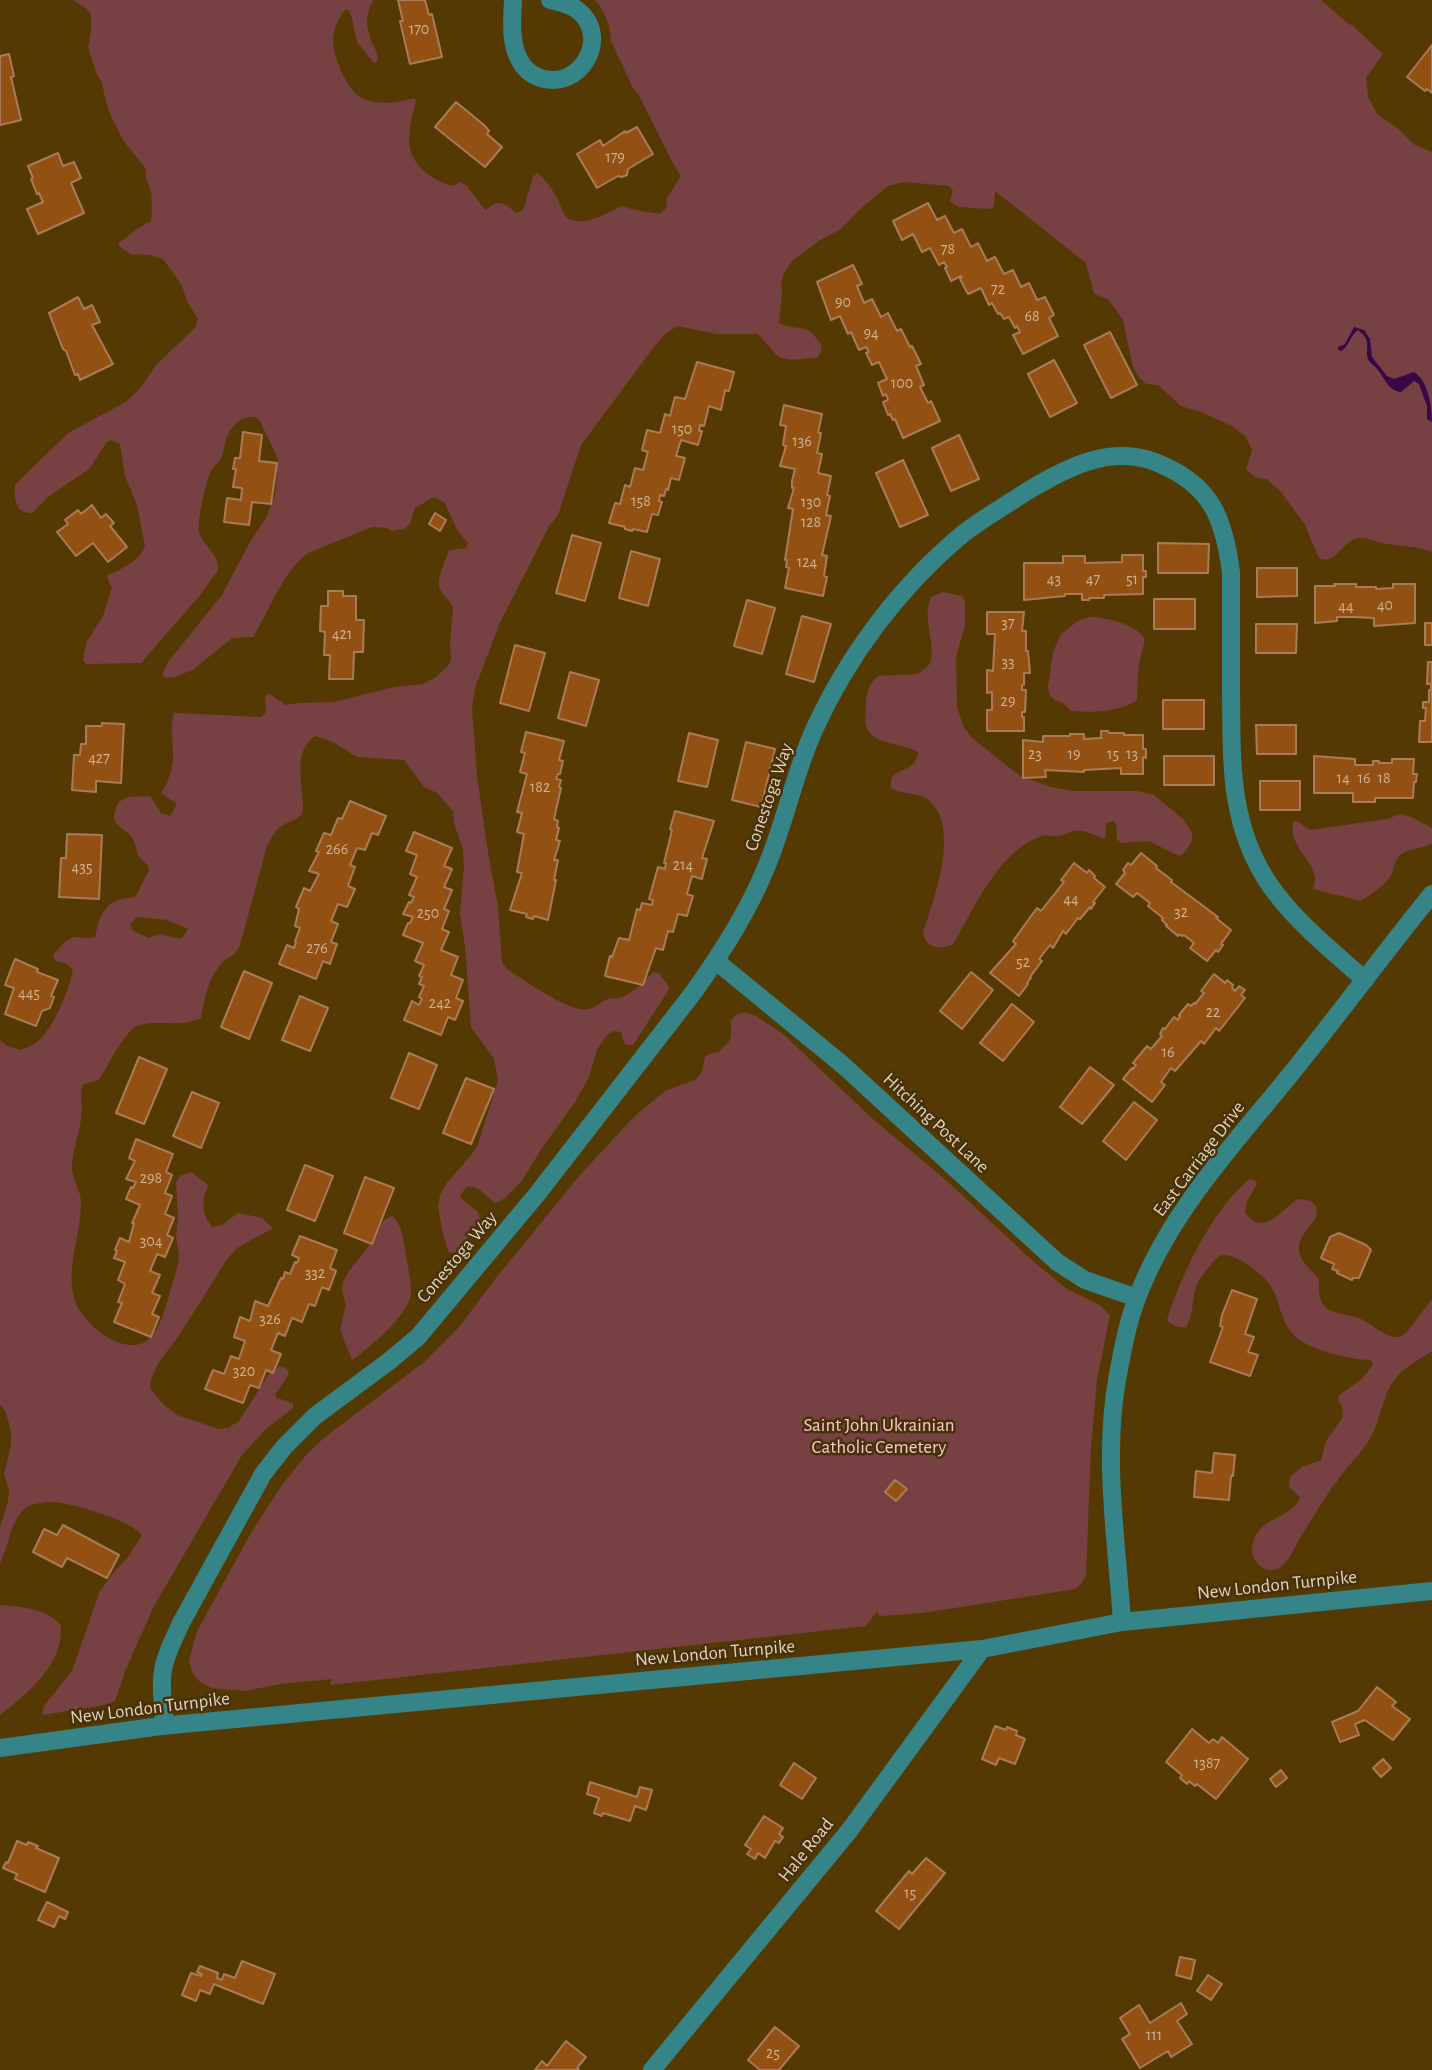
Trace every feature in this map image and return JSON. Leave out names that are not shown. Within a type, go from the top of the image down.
[{"type":"street","points":[[513,0],[514,42],[518,59],[533,75],[555,80],[576,74],[584,66],[590,56],[592,34],[589,24],[574,8],[550,0]]},
{"type":"street","name":"Conestoga Way","points":[[165,1726],[162,1681],[169,1649],[263,1474],[284,1447],[315,1416],[418,1337],[538,1193],[716,961],[741,921],[765,871],[814,730],[836,687],[875,626],[914,581],[966,532],[990,515],[1041,484],[1091,459],[1108,456],[1127,456],[1161,464],[1187,479],[1205,494],[1218,514],[1227,539],[1231,572],[1232,775],[1237,810],[1262,872],[1291,912],[1365,980]]},
{"type":"street","name":"East Carriage Drive","points":[[1122,1622],[1113,1495],[1112,1420],[1117,1381],[1137,1298],[1163,1243],[1201,1184],[1432,894]]},
{"type":"street","name":"Hitching Post Lane","points":[[716,961],[844,1066],[1057,1262],[1085,1280],[1137,1298]]},
{"type":"street","name":"New London Turnpike","points":[[0,1748],[165,1726],[982,1649],[1122,1622],[1432,1591]]},
{"type":"street","name":"Hale Road","points":[[652,2070],[849,1831],[982,1649]]},
{"type":"green space","points":[[73,0],[373,0],[367,24],[377,53],[377,62],[374,63],[357,42],[348,10],[345,10],[335,27],[335,54],[345,80],[360,97],[379,103],[414,98],[416,100],[409,141],[414,159],[420,167],[444,183],[454,186],[460,182],[467,186],[485,210],[496,203],[504,204],[517,213],[524,207],[533,177],[537,173],[551,187],[565,216],[571,220],[586,221],[623,206],[660,214],[666,208],[667,198],[681,176],[633,88],[611,41],[609,25],[595,0],[1321,0],[1383,54],[1366,78],[1368,97],[1377,114],[1400,130],[1413,144],[1432,152],[1432,552],[1359,538],[1329,559],[1319,558],[1305,525],[1281,492],[1267,479],[1255,477],[1246,469],[1252,450],[1246,437],[1232,426],[1181,406],[1158,385],[1146,384],[1133,367],[1123,320],[1108,299],[1094,294],[1086,263],[995,191],[994,207],[989,209],[959,207],[950,201],[953,191],[949,186],[904,182],[888,186],[841,229],[820,240],[792,261],[781,284],[779,323],[810,331],[821,346],[818,357],[797,360],[782,358],[758,334],[717,334],[677,326],[664,335],[581,445],[558,515],[549,526],[499,625],[475,688],[472,708],[477,776],[498,907],[502,963],[548,995],[581,1009],[624,996],[653,972],[659,973],[669,987],[668,991],[633,1045],[625,1045],[621,1032],[608,1034],[598,1048],[588,1079],[575,1102],[521,1182],[505,1198],[495,1203],[476,1188],[468,1187],[464,1191],[460,1197],[479,1213],[480,1220],[462,1247],[454,1253],[449,1252],[438,1207],[440,1195],[478,1144],[498,1080],[494,1059],[471,1027],[460,913],[463,850],[453,811],[437,793],[424,787],[404,760],[357,757],[333,742],[315,736],[308,743],[303,751],[300,771],[303,811],[299,817],[278,829],[267,846],[240,945],[212,977],[201,1018],[137,1026],[121,1042],[99,1080],[82,1086],[82,1115],[72,1166],[81,1202],[72,1274],[74,1298],[78,1308],[96,1329],[120,1343],[144,1343],[157,1329],[164,1311],[178,1265],[176,1182],[180,1176],[191,1172],[207,1184],[204,1208],[213,1227],[222,1225],[238,1213],[262,1218],[273,1228],[237,1248],[227,1259],[158,1365],[150,1388],[163,1404],[177,1415],[219,1429],[228,1428],[239,1421],[269,1374],[280,1366],[287,1369],[289,1374],[275,1395],[293,1403],[293,1408],[267,1428],[242,1455],[154,1606],[125,1671],[115,1701],[43,1715],[44,1706],[72,1671],[100,1591],[142,1535],[126,1524],[99,1513],[71,1505],[40,1503],[27,1507],[20,1514],[0,1564],[0,1527],[9,1489],[4,1474],[11,1445],[11,1431],[6,1413],[0,1404],[0,1040],[7,1046],[21,1050],[43,1037],[59,1010],[73,970],[67,964],[56,961],[53,956],[70,939],[95,937],[108,906],[121,899],[136,896],[149,870],[148,865],[139,855],[130,836],[116,823],[115,812],[123,799],[150,796],[161,813],[170,816],[177,804],[161,793],[172,764],[174,713],[261,717],[266,712],[265,699],[268,693],[286,705],[334,702],[394,687],[423,684],[436,677],[451,660],[453,608],[440,589],[440,575],[449,550],[466,548],[468,543],[457,530],[445,503],[434,497],[415,508],[410,524],[404,529],[392,531],[372,527],[308,553],[291,570],[253,637],[232,638],[194,669],[166,678],[162,674],[168,662],[222,595],[251,540],[266,518],[275,495],[278,459],[260,421],[256,417],[247,417],[235,424],[229,432],[222,456],[212,469],[204,492],[199,531],[214,555],[218,570],[201,594],[141,663],[87,664],[83,661],[86,643],[103,616],[112,587],[108,575],[124,568],[145,546],[137,505],[125,476],[120,444],[111,440],[107,442],[89,469],[49,496],[32,513],[26,513],[19,508],[15,500],[15,485],[68,433],[126,402],[141,387],[157,364],[195,328],[198,319],[181,284],[163,259],[131,254],[119,246],[119,243],[151,221],[151,192],[146,169],[123,140],[110,114],[88,47],[91,15]],"holes":[[[137,917],[167,920],[188,929],[183,937],[179,939],[160,934],[149,938],[133,931],[130,924]]]},
{"type":"green space","points":[[943,592],[962,596],[965,601],[965,626],[956,657],[957,706],[963,726],[972,738],[1020,776],[1051,787],[1074,791],[1137,791],[1154,795],[1184,820],[1192,833],[1192,840],[1186,851],[1179,856],[1149,841],[1121,843],[1117,839],[1116,824],[1113,821],[1106,823],[1104,839],[1077,831],[1059,836],[1041,836],[1026,844],[1000,868],[953,944],[939,948],[927,942],[923,933],[942,863],[943,826],[937,811],[927,799],[891,788],[893,776],[912,765],[918,752],[876,738],[867,729],[865,718],[868,690],[878,676],[918,674],[930,664],[932,647],[928,605],[931,597]]},
{"type":"green space","points":[[1089,617],[1128,625],[1144,639],[1137,700],[1130,704],[1106,711],[1071,711],[1050,695],[1048,688],[1053,652],[1061,634],[1078,621]]},
{"type":"green space","points":[[1400,814],[1432,828],[1432,843],[1400,855],[1389,878],[1378,890],[1361,901],[1313,889],[1315,878],[1294,837],[1294,821],[1310,830],[1387,819]]},
{"type":"green space","name":"Saint John Ukrainian Catholic Cemetery","points":[[745,1012],[783,1034],[874,1120],[947,1181],[1034,1262],[1067,1289],[1100,1305],[1110,1315],[1097,1380],[1091,1448],[1086,1575],[1082,1583],[1075,1589],[923,1613],[880,1616],[877,1611],[866,1626],[330,1685],[332,1679],[244,1691],[212,1688],[200,1682],[193,1674],[189,1662],[196,1633],[252,1531],[282,1485],[306,1455],[324,1438],[424,1362],[459,1327],[580,1175],[635,1116],[665,1091],[696,1079],[702,1071],[705,1057],[718,1052],[728,1043],[731,1037],[731,1020]]},
{"type":"green space","points":[[1250,1179],[1257,1184],[1247,1201],[1245,1213],[1259,1223],[1273,1219],[1298,1199],[1311,1201],[1316,1206],[1317,1216],[1300,1240],[1299,1252],[1319,1279],[1319,1293],[1326,1308],[1356,1317],[1386,1334],[1400,1337],[1407,1332],[1432,1299],[1432,1351],[1394,1380],[1369,1440],[1327,1495],[1288,1559],[1281,1567],[1272,1570],[1262,1567],[1254,1559],[1252,1551],[1255,1538],[1266,1524],[1296,1505],[1300,1497],[1289,1487],[1290,1477],[1302,1467],[1321,1460],[1326,1441],[1343,1417],[1339,1395],[1361,1380],[1373,1365],[1372,1361],[1328,1353],[1299,1340],[1285,1323],[1267,1281],[1247,1264],[1225,1255],[1215,1260],[1198,1282],[1186,1327],[1175,1326],[1167,1320],[1189,1264],[1211,1224]]},
{"type":"green space","points":[[392,1216],[403,1236],[410,1282],[409,1301],[388,1330],[352,1360],[340,1330],[346,1305],[342,1291],[343,1282],[384,1220]]},
{"type":"green space","points":[[0,1605],[42,1612],[61,1626],[60,1640],[50,1666],[32,1688],[0,1715]]},
{"type":"shaded area","points":[[1354,327],[1364,330],[1370,339],[1372,357],[1387,376],[1394,379],[1414,372],[1419,376],[1428,394],[1432,422],[1427,419],[1427,406],[1419,384],[1414,381],[1401,392],[1390,387],[1369,361],[1366,338],[1358,330],[1342,351],[1338,350],[1338,347],[1345,344]]},
{"type":"building","points":[[398,0],[425,0],[429,15],[432,14],[442,57],[410,64]]},
{"type":"building","points":[[1432,45],[1432,93],[1407,77]]},
{"type":"building","points":[[9,54],[14,76],[11,77],[21,120],[0,125],[0,56]]},
{"type":"building","points":[[456,102],[484,125],[489,131],[487,134],[502,147],[485,167],[435,127]]},
{"type":"building","points":[[637,127],[653,154],[628,169],[627,175],[618,176],[597,188],[577,154],[600,140],[603,146],[625,131],[626,133]]},
{"type":"building","points":[[58,153],[63,166],[74,162],[81,178],[71,183],[84,213],[38,234],[27,209],[43,202],[39,193],[37,194],[28,166]]},
{"type":"building","points":[[928,203],[937,220],[945,216],[954,233],[962,229],[971,247],[978,243],[987,261],[995,257],[1004,274],[1013,270],[1021,287],[1029,283],[1037,300],[1045,297],[1054,315],[1049,318],[1058,336],[1023,354],[1013,335],[1020,332],[1017,326],[1015,328],[1009,317],[1004,319],[998,314],[992,303],[989,305],[981,288],[968,294],[960,279],[962,277],[951,281],[944,262],[939,265],[930,248],[922,252],[913,234],[902,240],[893,221]]},
{"type":"building","points":[[853,265],[862,284],[857,286],[864,303],[872,299],[881,317],[888,313],[897,331],[901,329],[910,347],[912,346],[921,364],[916,366],[924,385],[920,387],[928,403],[931,401],[940,421],[903,438],[895,419],[888,415],[883,402],[888,400],[886,394],[883,396],[878,383],[887,379],[879,362],[872,365],[866,347],[859,350],[840,316],[831,320],[817,282]]},
{"type":"building","points":[[78,297],[84,309],[92,305],[100,322],[92,325],[113,364],[80,380],[78,374],[75,375],[49,313]]},
{"type":"building","points":[[1110,332],[1137,385],[1111,398],[1084,345]]},
{"type":"building","points":[[1054,360],[1077,403],[1050,417],[1028,374]]},
{"type":"building","points":[[697,362],[734,372],[729,391],[725,390],[721,410],[709,406],[704,426],[700,425],[699,431],[702,431],[698,445],[681,440],[676,456],[685,458],[679,480],[671,478],[668,490],[666,489],[664,496],[660,495],[659,501],[662,502],[658,515],[652,514],[647,532],[632,531],[609,523],[615,503],[620,504],[625,485],[630,487],[635,468],[643,470],[648,452],[642,450],[647,430],[660,433],[665,414],[670,416],[675,397],[685,399]]},
{"type":"building","points":[[784,405],[822,414],[817,453],[822,454],[818,473],[831,476],[826,515],[831,516],[822,555],[827,556],[823,596],[785,588],[789,568],[786,567],[785,560],[793,509],[788,508],[794,488],[792,481],[795,469],[780,466],[786,446],[783,445],[786,426],[780,425]]},
{"type":"building","points":[[243,432],[262,435],[259,461],[277,463],[271,504],[252,502],[249,525],[224,522],[227,498],[241,500],[242,488],[233,487],[236,469],[233,469],[235,458],[240,458]]},
{"type":"building","points":[[959,435],[979,479],[951,491],[932,448]]},
{"type":"building","points":[[903,460],[928,515],[900,527],[876,473]]},
{"type":"building","points":[[92,505],[101,518],[106,514],[114,523],[110,526],[127,547],[108,562],[93,543],[76,556],[57,532],[68,524],[65,520],[78,510],[81,514]]},
{"type":"building","points":[[435,513],[446,520],[440,531],[429,524]]},
{"type":"building","points":[[572,535],[601,543],[585,601],[556,593]]},
{"type":"building","points":[[1158,543],[1209,544],[1208,573],[1158,573]]},
{"type":"building","points":[[631,551],[660,559],[648,606],[619,598]]},
{"type":"building","points":[[1122,555],[1143,555],[1143,571],[1146,571],[1146,577],[1143,577],[1143,594],[1104,595],[1104,598],[1082,600],[1082,594],[1065,594],[1024,600],[1024,563],[1063,563],[1063,556],[1085,556],[1085,563],[1122,562]]},
{"type":"building","points":[[1257,568],[1297,568],[1297,596],[1257,597]]},
{"type":"building","points":[[1334,584],[1356,584],[1356,587],[1376,589],[1393,588],[1393,584],[1415,584],[1415,623],[1374,626],[1374,618],[1337,617],[1337,621],[1315,623],[1315,586],[1335,586]]},
{"type":"building","points":[[328,591],[343,591],[343,596],[356,596],[356,620],[364,620],[363,652],[354,652],[353,679],[329,679],[330,655],[324,655],[325,632],[320,631],[321,606],[328,606]]},
{"type":"building","points":[[1154,599],[1195,599],[1195,629],[1154,629]]},
{"type":"building","points":[[747,600],[775,608],[762,654],[734,646]]},
{"type":"building","points":[[987,612],[1024,612],[1022,631],[1026,631],[1030,673],[1024,673],[1022,685],[1022,690],[1026,690],[1025,712],[1022,712],[1024,731],[987,731],[987,710],[992,710],[992,692],[987,693],[987,670],[993,671],[995,634],[987,634]]},
{"type":"building","points":[[802,616],[831,624],[814,682],[786,674]]},
{"type":"building","points":[[1425,623],[1432,623],[1432,645],[1425,645]]},
{"type":"building","points":[[1256,624],[1297,624],[1296,653],[1256,653]]},
{"type":"building","points":[[515,645],[545,653],[529,711],[500,703]]},
{"type":"building","points":[[1428,662],[1432,662],[1432,742],[1419,742],[1420,721],[1425,721],[1426,708],[1423,708],[1423,702],[1429,702],[1431,690],[1431,684],[1427,684]]},
{"type":"building","points":[[570,672],[599,680],[586,726],[558,718]]},
{"type":"building","points":[[1163,700],[1204,700],[1204,729],[1163,729]]},
{"type":"building","points":[[102,723],[124,724],[121,783],[96,781],[96,792],[72,790],[74,755],[80,755],[81,744],[86,744],[86,726],[102,726]]},
{"type":"building","points":[[1256,725],[1296,725],[1296,754],[1257,754]]},
{"type":"building","points":[[1101,731],[1143,735],[1146,758],[1143,757],[1143,774],[1121,774],[1121,768],[1084,772],[1045,770],[1046,777],[1023,778],[1023,740],[1043,742],[1043,736],[1070,734],[1084,734],[1084,739],[1101,738]]},
{"type":"building","points":[[526,732],[564,741],[559,760],[563,761],[556,779],[561,780],[561,788],[554,819],[558,821],[559,828],[556,840],[560,841],[554,860],[558,860],[548,920],[534,916],[533,919],[526,917],[527,914],[510,910],[522,873],[517,872],[524,834],[517,832],[522,813],[517,812],[527,774],[520,772],[525,753],[521,752]]},
{"type":"building","points":[[689,733],[718,740],[707,787],[678,781]]},
{"type":"building","points":[[746,742],[775,749],[761,807],[732,800]]},
{"type":"building","points":[[1164,756],[1214,756],[1214,785],[1164,785]]},
{"type":"building","points":[[1314,756],[1355,759],[1355,765],[1373,765],[1373,761],[1392,763],[1392,759],[1414,759],[1413,774],[1417,774],[1413,798],[1375,798],[1375,802],[1353,802],[1353,793],[1314,793]]},
{"type":"building","points":[[1260,781],[1300,781],[1300,810],[1260,810]]},
{"type":"building","points":[[350,801],[386,816],[378,835],[372,833],[365,850],[357,848],[350,865],[355,867],[348,886],[355,889],[347,907],[338,904],[331,921],[338,924],[331,942],[337,944],[330,964],[323,961],[316,979],[279,964],[287,945],[294,948],[296,942],[300,928],[295,926],[299,909],[296,907],[304,888],[310,891],[319,874],[309,871],[319,852],[316,851],[324,833],[331,835],[338,818],[342,819]]},
{"type":"building","points":[[675,811],[714,821],[702,858],[707,859],[702,879],[692,876],[687,894],[693,896],[687,916],[678,914],[673,932],[668,931],[663,950],[656,948],[643,985],[605,976],[610,956],[612,957],[619,938],[629,940],[637,909],[640,910],[642,903],[652,905],[653,900],[649,899],[658,867],[665,869]]},
{"type":"building","points":[[414,832],[452,848],[444,866],[452,869],[444,887],[452,890],[444,909],[449,911],[442,929],[449,932],[441,950],[458,957],[451,975],[463,980],[456,998],[463,1001],[455,1020],[448,1017],[441,1035],[404,1020],[412,1001],[419,1005],[424,986],[419,984],[422,977],[419,976],[424,965],[415,961],[423,943],[403,935],[413,917],[403,914],[414,897],[409,895],[417,877],[410,874],[417,855],[406,851]]},
{"type":"building","points":[[67,834],[102,835],[99,899],[59,897],[61,858],[66,858]]},
{"type":"building","points":[[1141,853],[1172,880],[1171,882],[1231,930],[1218,952],[1216,950],[1207,961],[1190,948],[1194,943],[1184,935],[1178,936],[1166,926],[1163,918],[1148,906],[1150,903],[1137,893],[1133,897],[1116,884],[1125,873],[1123,870],[1128,863],[1131,865]]},
{"type":"building","points":[[1074,863],[1087,873],[1089,870],[1105,887],[1091,909],[1090,907],[1078,918],[1066,934],[1063,931],[1053,948],[1050,945],[1039,959],[1042,961],[1019,996],[990,973],[1016,944],[1013,941],[1037,908],[1041,911],[1064,882],[1061,880]]},
{"type":"building","points":[[15,959],[58,980],[51,996],[54,997],[50,1008],[42,1011],[36,1026],[5,1014],[14,988],[5,985]]},
{"type":"building","points":[[244,971],[272,983],[249,1039],[221,1027]]},
{"type":"building","points":[[971,972],[993,990],[962,1029],[940,1011]]},
{"type":"building","points":[[1214,974],[1225,983],[1227,980],[1235,991],[1239,986],[1245,990],[1241,995],[1245,998],[1219,1031],[1216,1028],[1204,1044],[1201,1041],[1175,1071],[1171,1068],[1161,1082],[1165,1085],[1152,1102],[1123,1079],[1136,1065],[1133,1063],[1147,1046],[1151,1049],[1162,1036],[1160,1034],[1163,1028],[1165,1029],[1174,1017],[1178,1020],[1188,1004],[1195,1004]]},
{"type":"building","points":[[300,996],[328,1008],[310,1051],[282,1040]]},
{"type":"building","points":[[1012,1004],[1034,1022],[1003,1061],[980,1043]]},
{"type":"building","points":[[409,1053],[437,1065],[419,1109],[391,1098]]},
{"type":"building","points":[[139,1057],[167,1069],[144,1124],[116,1113]]},
{"type":"building","points":[[1090,1067],[1114,1085],[1082,1124],[1060,1107]]},
{"type":"building","points":[[466,1078],[494,1089],[471,1144],[443,1133]]},
{"type":"building","points":[[192,1092],[219,1103],[201,1148],[173,1136]]},
{"type":"building","points":[[1134,1102],[1157,1120],[1126,1160],[1103,1141]]},
{"type":"building","points":[[136,1139],[173,1154],[166,1172],[172,1175],[165,1193],[172,1196],[165,1214],[174,1218],[167,1235],[173,1238],[165,1257],[157,1254],[150,1271],[160,1275],[152,1293],[160,1296],[152,1314],[159,1317],[151,1337],[114,1322],[122,1303],[118,1302],[125,1284],[118,1280],[125,1262],[114,1258],[117,1251],[115,1250],[120,1238],[129,1242],[132,1223],[140,1205],[126,1199],[136,1182],[126,1179],[135,1161],[129,1158]]},
{"type":"building","points":[[305,1165],[333,1176],[315,1221],[287,1210]]},
{"type":"building","points":[[365,1177],[394,1188],[372,1244],[344,1233]]},
{"type":"building","points":[[1339,1233],[1371,1250],[1359,1278],[1352,1280],[1337,1273],[1338,1271],[1332,1269],[1334,1264],[1321,1258],[1330,1237]]},
{"type":"building","points":[[300,1236],[337,1250],[330,1268],[336,1271],[329,1290],[322,1287],[315,1306],[309,1304],[302,1322],[292,1318],[285,1336],[278,1333],[271,1350],[281,1354],[273,1373],[266,1370],[259,1388],[250,1385],[243,1403],[205,1389],[213,1370],[224,1374],[231,1356],[239,1359],[245,1341],[234,1337],[240,1317],[250,1321],[255,1301],[268,1306],[285,1272],[290,1274],[295,1262],[297,1263],[299,1258],[292,1255]]},
{"type":"building","points":[[1232,1290],[1257,1299],[1245,1334],[1254,1337],[1248,1352],[1258,1355],[1250,1376],[1210,1362],[1223,1327],[1220,1326],[1222,1315]]},
{"type":"building","points":[[1214,1453],[1235,1455],[1229,1500],[1194,1497],[1196,1471],[1212,1473]]},
{"type":"building","points":[[895,1480],[907,1489],[896,1501],[885,1492]]},
{"type":"building","points":[[63,1525],[119,1555],[107,1578],[67,1558],[62,1567],[33,1552],[44,1529],[57,1535]]},
{"type":"building","points":[[1377,1687],[1396,1702],[1392,1706],[1410,1719],[1393,1740],[1365,1720],[1355,1724],[1359,1735],[1340,1742],[1332,1722],[1358,1711]]},
{"type":"building","points":[[995,1726],[1017,1731],[1016,1735],[1025,1739],[1015,1764],[999,1758],[996,1765],[982,1759]]},
{"type":"building","points":[[1192,1729],[1209,1743],[1213,1739],[1218,1743],[1222,1737],[1248,1759],[1216,1799],[1197,1784],[1195,1786],[1189,1781],[1187,1784],[1180,1778],[1182,1775],[1166,1762]]},
{"type":"building","points":[[1383,1759],[1391,1768],[1381,1777],[1373,1768]]},
{"type":"building","points":[[794,1763],[816,1778],[802,1799],[780,1785]]},
{"type":"building","points":[[1281,1770],[1287,1778],[1276,1787],[1270,1779]]},
{"type":"building","points":[[590,1782],[637,1797],[640,1787],[652,1790],[646,1810],[635,1806],[630,1821],[594,1813],[599,1798],[587,1794]]},
{"type":"building","points":[[764,1816],[783,1828],[779,1834],[783,1837],[779,1843],[775,1841],[765,1858],[758,1853],[755,1859],[747,1854],[751,1849],[745,1845]]},
{"type":"building","points":[[17,1841],[38,1846],[36,1848],[59,1858],[45,1892],[15,1879],[17,1874],[3,1868],[6,1862],[8,1863]]},
{"type":"building","points":[[926,1858],[945,1873],[899,1929],[876,1911],[909,1871],[912,1874]]},
{"type":"building","points":[[47,1902],[68,1912],[65,1919],[59,1916],[54,1927],[38,1920]]},
{"type":"building","points":[[1180,1957],[1195,1960],[1191,1979],[1176,1975]]},
{"type":"building","points":[[242,1961],[275,1974],[263,2004],[214,1984],[210,1994],[200,1990],[196,2001],[182,1995],[191,1973],[201,1976],[202,1974],[197,1972],[200,1966],[218,1973],[217,1978],[222,1980],[224,1974],[235,1978]]},
{"type":"building","points":[[1208,1975],[1222,1984],[1211,2000],[1197,1991]]},
{"type":"building","points":[[1181,2003],[1187,2014],[1177,2021],[1192,2044],[1171,2057],[1168,2051],[1140,2068],[1122,2039],[1130,2034],[1120,2018],[1139,2005],[1150,2023]]},
{"type":"building","points":[[775,2027],[799,2046],[779,2070],[760,2070],[748,2060]]},
{"type":"building","points":[[566,2041],[586,2057],[577,2068],[579,2070],[535,2070],[542,2061],[547,2066]]}]
